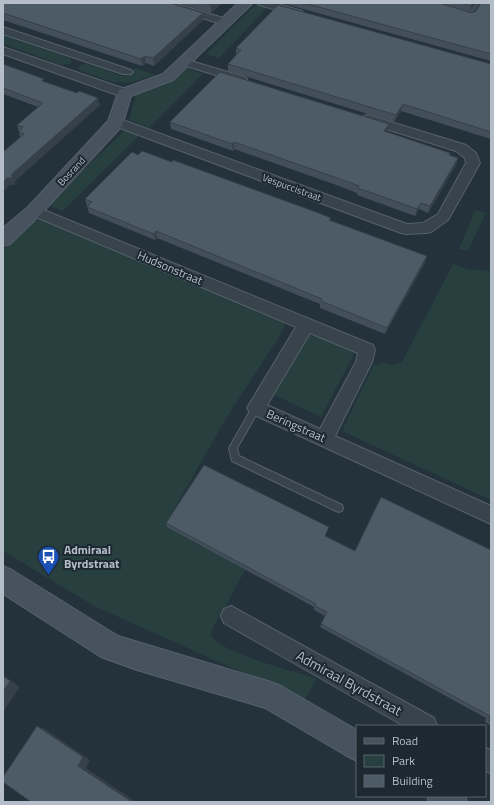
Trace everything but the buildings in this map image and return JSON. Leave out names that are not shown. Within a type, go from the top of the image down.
[{"type":"street","points":[[162,3],[226,22]]},
{"type":"street","points":[[3,50],[124,93],[168,77],[246,3]]},
{"type":"street","points":[[263,3],[308,16]]},
{"type":"street","points":[[3,30],[127,72]]},
{"type":"street","points":[[65,71],[81,57]]},
{"type":"street","points":[[184,62],[251,82]]},
{"type":"street","name":"Bosrand","points":[[3,239],[34,211],[116,122],[124,93]]},
{"type":"street","name":"Vespuccistraat","points":[[116,122],[406,228],[426,228],[444,217],[473,163],[471,156],[461,148],[356,115]]},
{"type":"street","name":"Hudsonstraat","points":[[34,211],[306,326],[367,350],[364,362],[324,439]]},
{"type":"street","points":[[256,408],[306,326]]},
{"type":"street","name":"Beringstraat","points":[[256,408],[491,515]]},
{"type":"street","points":[[3,579],[111,647],[271,696],[356,745]]},
{"type":"street","name":"Admiraal Byrdstraat","points":[[231,616],[424,725]]},
{"type":"lane","points":[[458,13],[471,16],[480,3]]},
{"type":"lane","name":"Beringstraat","points":[[256,408],[233,448],[235,458],[339,508]]},
{"type":"green space","points":[[256,4],[268,7],[219,58],[206,54]]},
{"type":"green space","points":[[3,35],[70,58],[72,62],[62,65],[3,44]]},
{"type":"green space","points":[[86,63],[125,77],[135,68],[156,75],[129,83],[113,82],[80,71],[78,68]]},
{"type":"green space","points":[[187,68],[203,74],[149,128],[129,120],[136,95],[173,81]]},
{"type":"green space","points":[[126,129],[140,135],[63,211],[47,205]]},
{"type":"green space","points":[[475,210],[486,213],[468,251],[459,249]]},
{"type":"green space","points":[[42,219],[284,323],[284,328],[277,340],[227,417],[172,513],[253,555],[213,627],[211,636],[219,643],[244,656],[317,679],[304,700],[94,606],[3,551],[3,250],[30,224]]},
{"type":"green space","points":[[453,264],[468,269],[491,271],[491,500],[342,431],[374,364],[378,366],[381,362],[390,365],[402,362]]},
{"type":"green space","points":[[309,336],[318,336],[355,352],[321,417],[274,395]]},
{"type":"place","name":"Admiraal Byrdstraat","points":[[49,576]]}]
